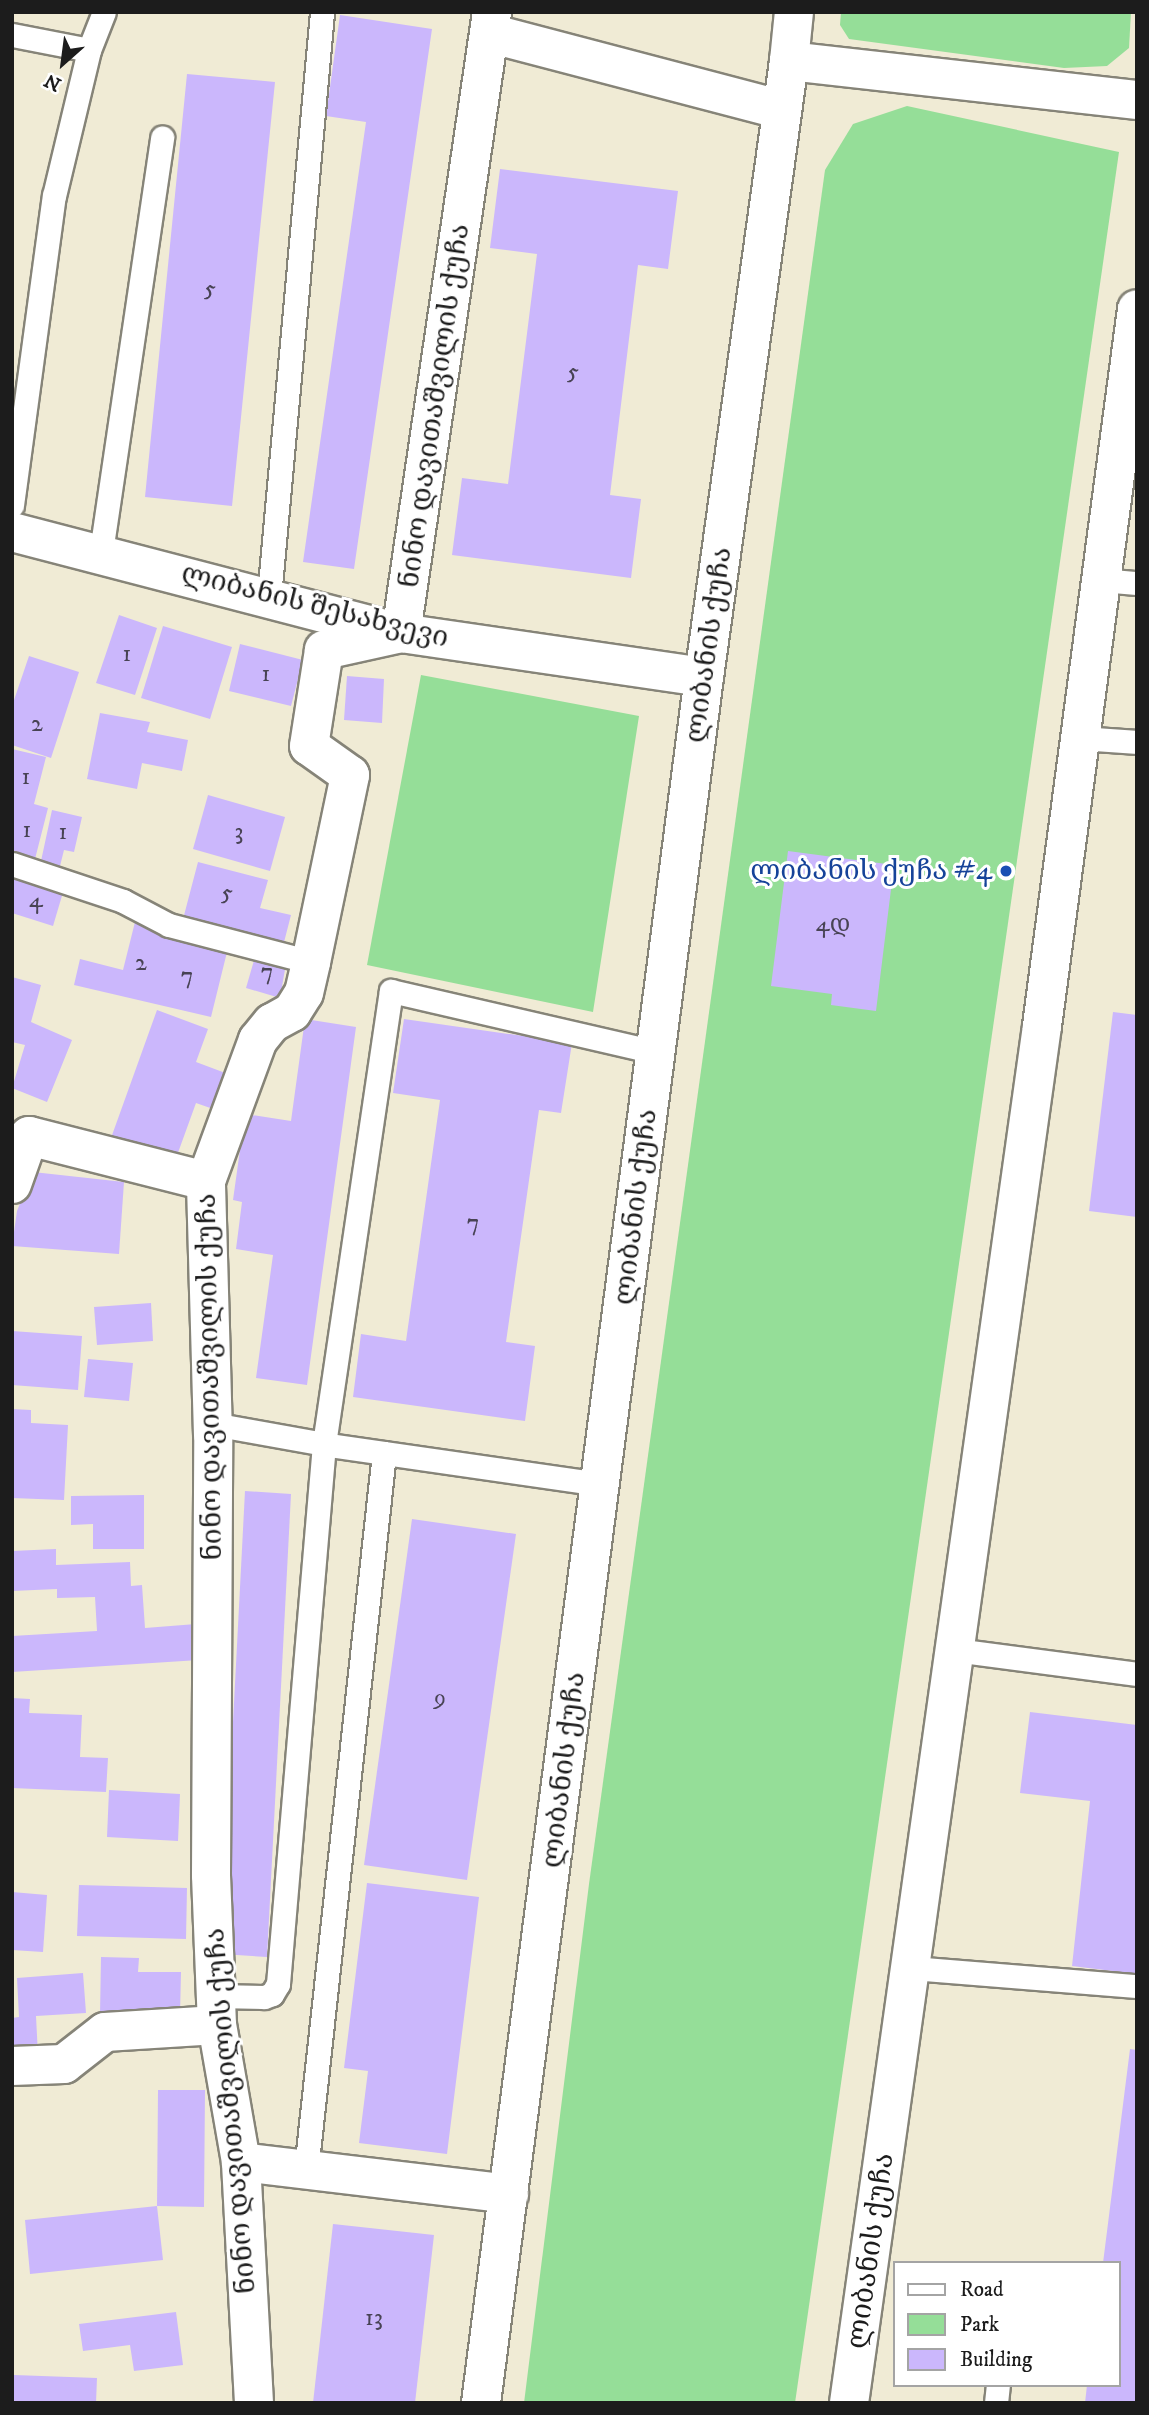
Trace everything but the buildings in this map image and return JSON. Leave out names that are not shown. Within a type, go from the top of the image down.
[{"type":"street","name":"ლიბანის ქუჩა","points":[[481,2403],[704,677],[794,12]]},
{"type":"street","points":[[491,23],[782,110]]},
{"type":"street","name":"ნინო დავითაშვილის ქუჩა","points":[[254,2403],[241,2162],[217,2010],[211,1875],[213,1424],[206,1181],[258,1040],[272,1023],[292,1012],[304,993],[311,962],[350,775],[309,746],[324,650],[401,633],[491,23]]},
{"type":"street","points":[[789,61],[1137,100]]},
{"type":"street","name":"ლიბანის ქუჩა","points":[[849,2403],[1081,738],[1119,582],[1137,309]]},
{"type":"street","name":"ლიბანის შესახვევი","points":[[12,532],[101,552],[401,633],[704,677]]},
{"type":"street","points":[[12,1185],[20,1133],[206,1181]]},
{"type":"street","points":[[12,2066],[64,2064],[105,2032],[217,2010]]},
{"type":"street","points":[[241,2162],[509,2194]]},
{"type":"lane","points":[[12,505],[54,196],[89,50],[104,12]]},
{"type":"lane","points":[[270,597],[322,12]]},
{"type":"lane","points":[[12,36],[89,50]]},
{"type":"lane","points":[[101,552],[162,136]]},
{"type":"lane","points":[[1081,738],[1137,742]]},
{"type":"lane","points":[[12,864],[123,901],[169,925],[311,962]]},
{"type":"lane","points":[[217,2010],[272,1994],[278,1983],[324,1444],[391,991],[656,1052]]},
{"type":"lane","points":[[213,1424],[324,1444],[600,1484]]},
{"type":"lane","points":[[306,2170],[384,1452]]},
{"type":"lane","points":[[955,1650],[1137,1674]]},
{"type":"lane","points":[[911,1968],[1137,1986]]},
{"type":"green space","points":[[841,12],[1131,12],[1129,48],[1107,66],[1064,68],[849,39],[840,25]]},
{"type":"green space","points":[[907,106],[1119,152],[795,2403],[524,2403],[589,1884],[825,170],[853,124]]},
{"type":"green space","points":[[421,675],[639,716],[593,1012],[367,965]]},
{"type":"place","name":"ლიბანის ქუჩა #4","points":[[1006,871]]}]
